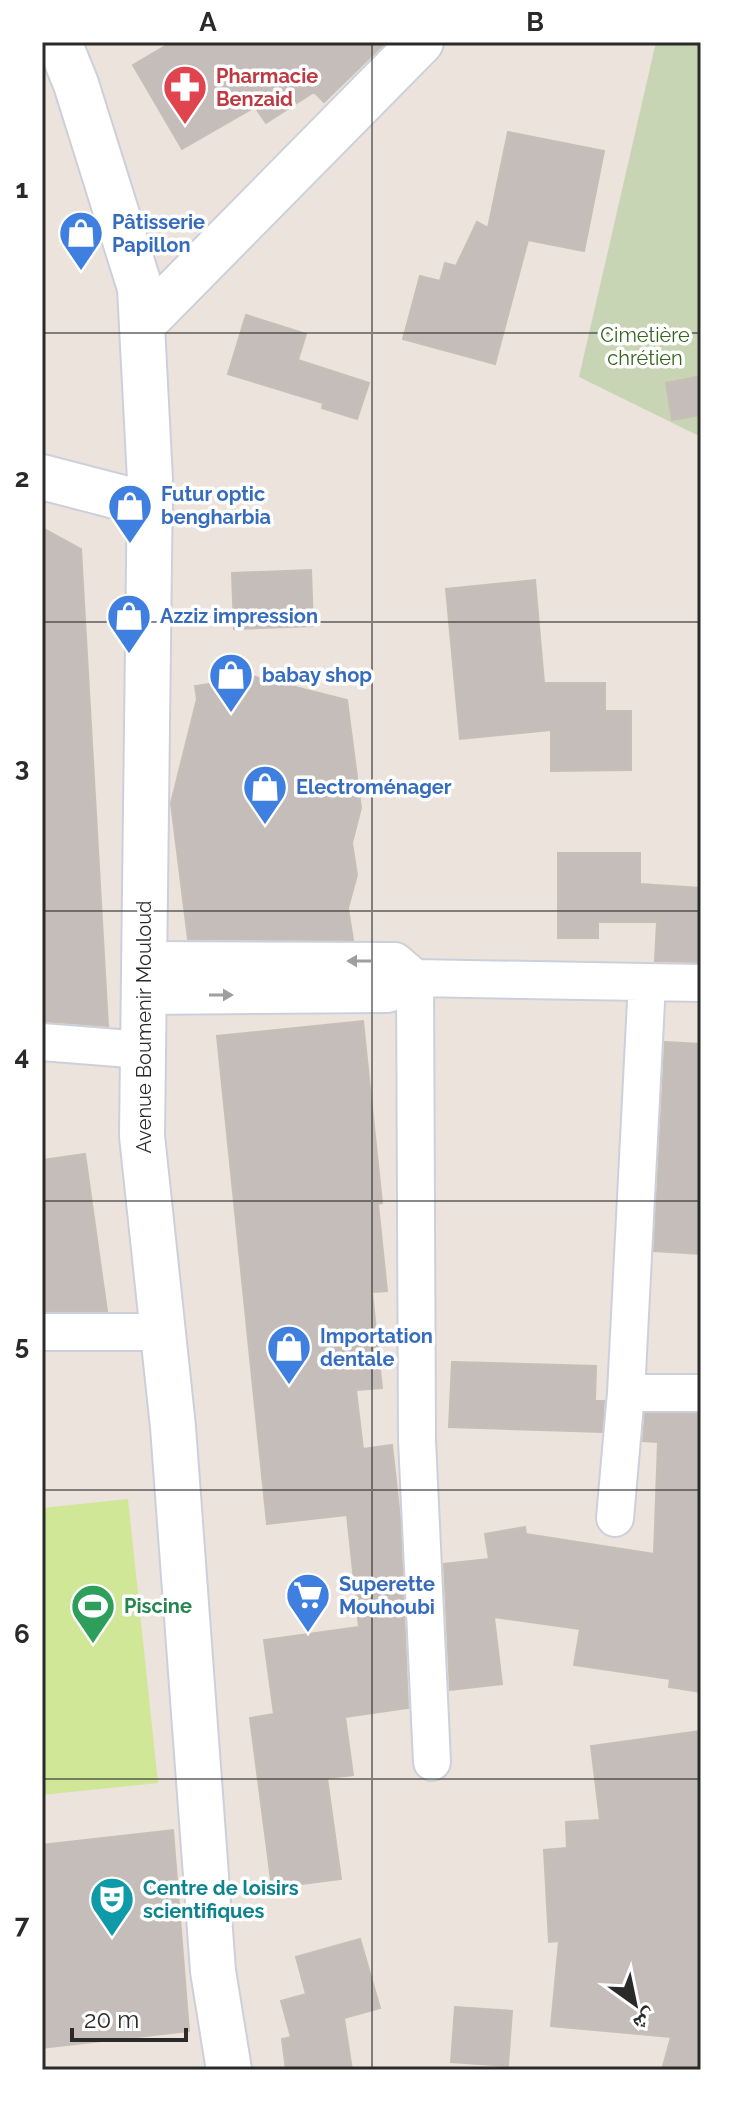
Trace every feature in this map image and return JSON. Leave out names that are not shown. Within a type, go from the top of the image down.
[{"type":"main road","name":"Avenue Boumenir Mouloud","points":[[59,42],[76,84],[140,288],[150,505],[142,1136],[173,1427],[213,1971],[229,2070]]},
{"type":"main road","points":[[142,325],[421,42]]},
{"type":"main road","points":[[42,477],[150,505]]},
{"type":"street","points":[[143,978],[395,961],[415,978],[701,983]]},
{"type":"street","points":[[415,978],[417,1440],[432,1762]]},
{"type":"street","points":[[615,1518],[626,1393],[647,982]]},
{"type":"street","points":[[42,1042],[143,1050]]},
{"type":"street","points":[[42,1332],[163,1332]]},
{"type":"street","points":[[626,1393],[701,1393]]},
{"type":"green space","name":"Cimetière chrétien","points":[[656,42],[701,42],[701,437],[579,377]]},
{"type":"green space","name":"Piscine","points":[[128,1499],[158,1783],[42,1795],[42,1508]]},
{"type":"building","points":[[172,42],[386,42],[324,102],[314,92],[266,123],[255,107],[182,149],[133,65]]},
{"type":"building","points":[[508,132],[604,151],[584,251],[528,240],[495,364],[403,339],[420,276],[440,281],[445,263],[456,266],[477,222],[488,228]]},
{"type":"building","points":[[246,315],[306,334],[298,360],[369,383],[357,419],[322,408],[323,403],[228,374]]},
{"type":"building","points":[[701,376],[701,415],[672,420],[666,383]]},
{"type":"building","points":[[42,528],[81,549],[108,1026],[42,1021]]},
{"type":"building","points":[[311,570],[313,626],[234,629],[232,573]]},
{"type":"building","points":[[535,580],[544,683],[605,683],[605,711],[631,711],[631,770],[551,771],[551,730],[460,739],[446,589]]},
{"type":"building","name":"Electroménager","points":[[236,672],[347,700],[361,808],[352,843],[357,875],[348,908],[353,940],[188,939],[171,803],[197,699],[195,686],[236,680]]},
{"type":"building","points":[[558,853],[640,853],[640,884],[701,888],[701,962],[655,961],[657,922],[598,922],[598,938],[558,938]]},
{"type":"building","points":[[363,1021],[382,1203],[378,1204],[387,1291],[372,1292],[382,1388],[356,1390],[363,1449],[392,1445],[400,1518],[408,1708],[345,1717],[353,1775],[327,1778],[341,1879],[272,1888],[250,1718],[274,1714],[264,1640],[359,1627],[347,1515],[267,1524],[217,1036]]},
{"type":"building","points":[[665,1042],[701,1044],[701,1254],[654,1251]]},
{"type":"building","points":[[85,1154],[107,1311],[42,1311],[42,1160]]},
{"type":"building","points":[[452,1362],[596,1366],[595,1401],[604,1401],[602,1432],[449,1427]]},
{"type":"building","points":[[645,1414],[701,1414],[701,1692],[669,1687],[670,1679],[574,1665],[580,1629],[494,1617],[502,1684],[450,1690],[444,1564],[489,1559],[485,1534],[525,1527],[526,1534],[654,1554],[658,1442],[643,1441]]},
{"type":"building","points":[[701,1731],[701,2070],[662,2070],[671,2037],[551,2026],[559,1941],[549,1942],[544,1850],[567,1848],[566,1822],[600,1820],[591,1746]]},
{"type":"building","name":"Centre de loisirs scientifiques","points":[[173,1830],[189,2031],[42,2048],[42,1845]]},
{"type":"building","points":[[360,1939],[380,2008],[344,2018],[352,2070],[286,2070],[282,2039],[291,2037],[281,2001],[306,1994],[296,1957]]},
{"type":"building","points":[[455,2007],[512,2011],[508,2066],[451,2062]]},
{"type":"place","name":"Pharmacie Benzaid","points":[[185,126]]},
{"type":"place","name":"Pâtisserie Papillon","points":[[81,272]]},
{"type":"place","name":"Futur optic bengharbia","points":[[130,545]]},
{"type":"place","name":"Azziz impression","points":[[129,655]]},
{"type":"place","name":"babay shop","points":[[231,714]]},
{"type":"place","name":"Electroménager","points":[[265,826]]},
{"type":"place","name":"Importation dentale","points":[[289,1386]]},
{"type":"place","name":"Superette Mouhoubi","points":[[308,1634]]},
{"type":"place","name":"Piscine","points":[[93,1645]]},
{"type":"place","name":"Centre de loisirs scientifiques","points":[[112,1938]]}]
